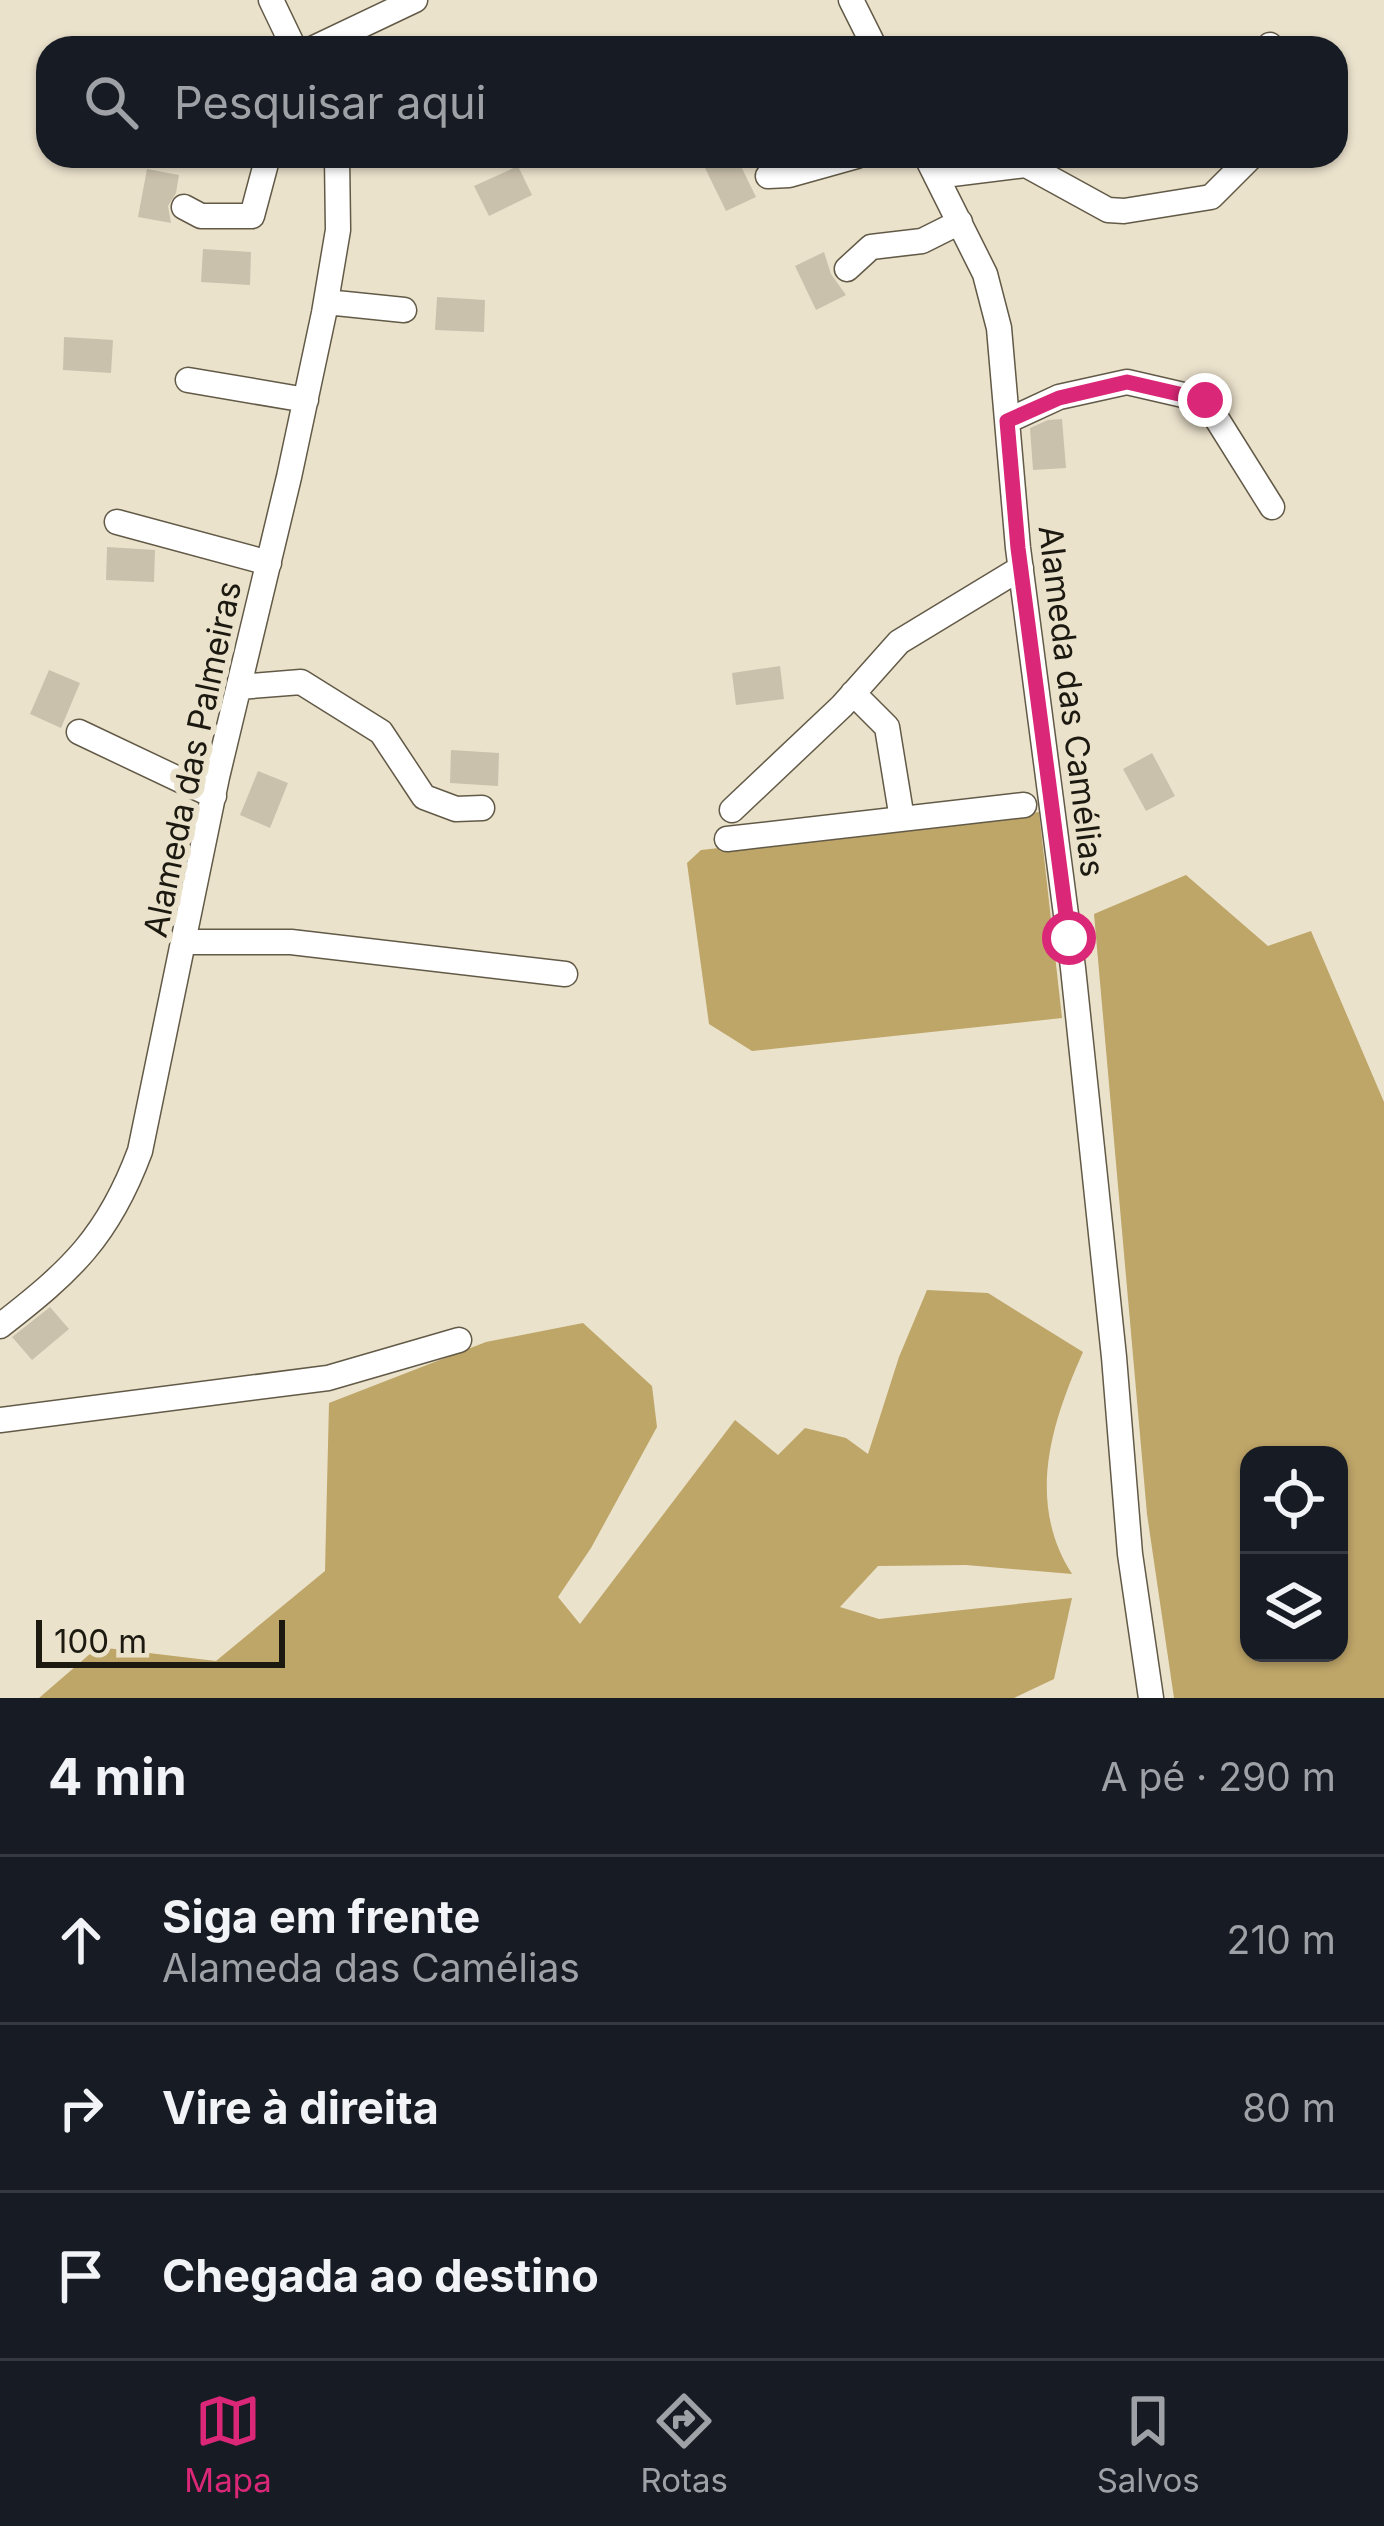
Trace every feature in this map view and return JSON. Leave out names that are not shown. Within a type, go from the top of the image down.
[{"type":"street","points":[[271,0],[288,36]]},
{"type":"street","points":[[339,36],[415,0]]},
{"type":"street","points":[[851,0],[867,36]]},
{"type":"street","points":[[184,207],[202,217],[252,216],[265,168]]},
{"type":"street","name":"Alameda das Palmeiras","points":[[0,1326],[68,1271],[98,1238],[140,1151],[214,796],[306,400],[338,230],[343,168]]},
{"type":"street","points":[[768,176],[814,168]]},
{"type":"street","name":"Alameda das Camélias","points":[[932,168],[986,274],[1005,371],[1021,568],[1073,968],[1130,1554],[1151,1698]]},
{"type":"street","points":[[1031,168],[1108,210],[1124,211],[1211,197],[1240,168]]},
{"type":"street","points":[[847,269],[871,247],[922,242],[960,222]]},
{"type":"street","points":[[326,302],[404,310]]},
{"type":"street","points":[[188,380],[306,400]]},
{"type":"street","points":[[1007,421],[1059,398],[1127,382],[1205,400],[1272,508]]},
{"type":"street","points":[[117,522],[269,563]]},
{"type":"street","points":[[732,810],[899,642],[1021,568]]},
{"type":"street","points":[[239,687],[301,682],[381,732],[424,797],[456,809],[482,808]]},
{"type":"street","points":[[853,693],[887,728],[902,819]]},
{"type":"street","points":[[79,732],[214,796]]},
{"type":"street","points":[[727,839],[1024,805]]},
{"type":"street","points":[[185,942],[291,942],[565,974]]},
{"type":"street","points":[[0,1420],[328,1378],[459,1340]]},
{"type":"shaded area","points":[[1039,812],[1062,1018],[752,1051],[709,1024],[687,863],[701,850]]},
{"type":"shaded area","points":[[1186,875],[1268,946],[1311,931],[1384,1102],[1384,1698],[1174,1698],[1147,1514],[1094,914]]},
{"type":"shaded area","points":[[927,1290],[988,1293],[1083,1352],[1061,1407],[1048,1463],[1050,1519],[1072,1574],[966,1565],[878,1566],[840,1607],[879,1619],[1072,1598],[1054,1679],[1014,1698],[39,1698],[98,1647],[216,1661],[325,1571],[329,1403],[486,1342],[583,1323],[652,1386],[657,1427],[591,1548],[558,1597],[580,1624],[735,1420],[778,1455],[805,1428],[846,1438],[868,1454],[899,1357]]},
{"type":"building","points":[[519,168],[532,195],[489,216],[474,186]]},
{"type":"building","points":[[705,168],[742,168],[756,197],[726,211]]},
{"type":"building","points":[[147,169],[179,175],[168,206],[171,223],[138,217]]},
{"type":"building","points":[[203,249],[251,252],[250,285],[201,282]]},
{"type":"building","points":[[824,252],[831,274],[846,295],[816,310],[795,266]]},
{"type":"building","points":[[437,297],[485,300],[484,332],[435,330]]},
{"type":"building","points":[[64,337],[113,340],[111,373],[63,370]]},
{"type":"building","points":[[1062,419],[1066,468],[1033,470],[1030,428]]},
{"type":"building","points":[[107,547],[155,550],[154,582],[106,580]]},
{"type":"building","points":[[780,666],[784,699],[736,705],[732,673]]},
{"type":"building","points":[[49,670],[80,683],[61,728],[30,714]]},
{"type":"building","points":[[451,750],[499,753],[498,786],[450,783]]},
{"type":"building","points":[[1152,753],[1175,796],[1146,811],[1123,769]]},
{"type":"building","points":[[258,771],[288,783],[270,828],[240,815]]},
{"type":"building","points":[[50,1307],[69,1329],[32,1360],[12,1337]]},
{"type":"route","points":[[1069,938],[1018,548],[1007,421],[1059,398],[1127,382],[1205,400]]}]
